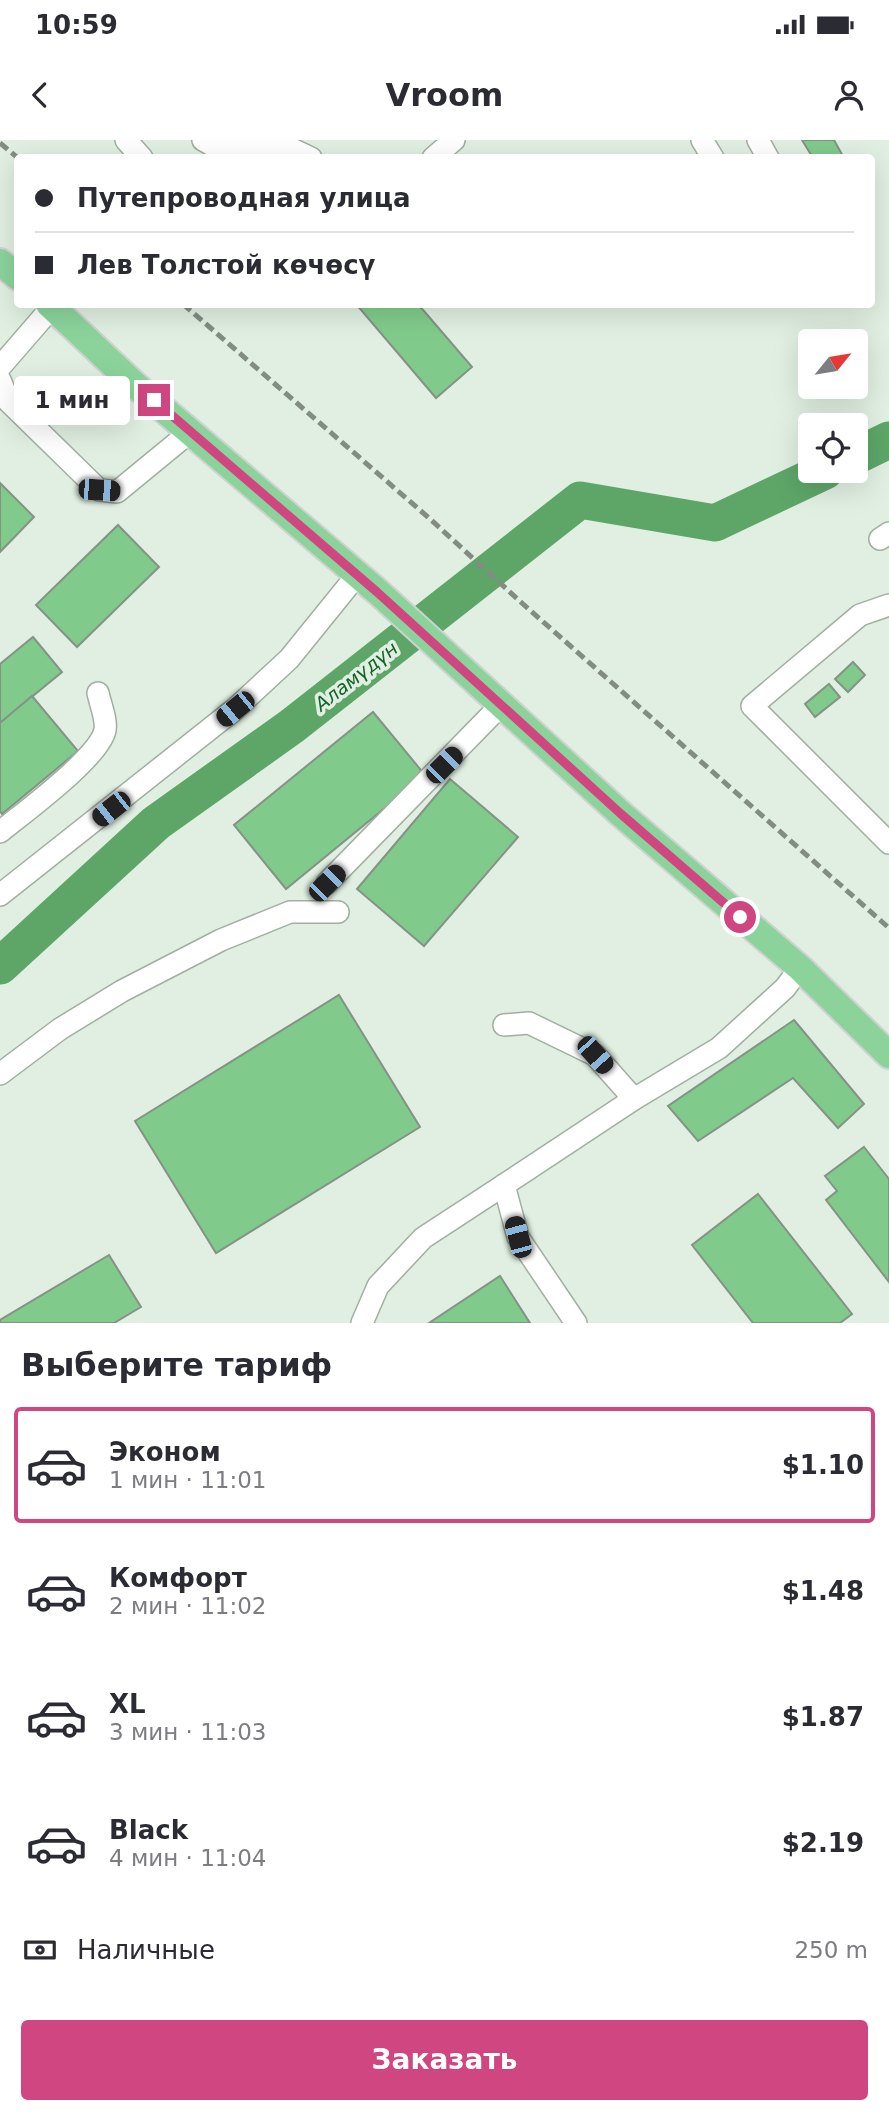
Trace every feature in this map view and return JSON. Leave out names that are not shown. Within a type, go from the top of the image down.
[{"type":"main road","points":[[0,262],[14,274]]},
{"type":"main road","points":[[52,308],[190,432],[377,592],[621,814],[800,968],[889,1055]]},
{"type":"street","points":[[126,140],[138,154]]},
{"type":"street","points":[[203,140],[216,148],[242,154],[279,143],[302,154]]},
{"type":"street","points":[[0,367],[48,308]]},
{"type":"street","points":[[0,380],[9,402],[99,490],[117,492],[190,432]]},
{"type":"street","points":[[0,895],[235,709],[289,659],[357,575]]},
{"type":"street","points":[[889,605],[860,615],[752,706],[889,844]]},
{"type":"street","points":[[0,832],[82,764],[99,744],[105,729],[98,692]]},
{"type":"street","points":[[327,883],[502,704]]},
{"type":"street","points":[[0,1074],[60,1029],[122,991],[221,940],[290,912],[338,912]]},
{"type":"street","points":[[362,1323],[378,1286],[424,1238],[634,1099],[719,1048],[785,988],[800,968]]},
{"type":"street","points":[[504,1025],[528,1023],[595,1055],[634,1099]]},
{"type":"street","points":[[504,1185],[518,1237],[576,1323]]},
{"type":"building","points":[[802,140],[834,140],[842,154],[811,154]]},
{"type":"building","points":[[359,308],[421,308],[472,367],[436,398]]},
{"type":"building","points":[[0,483],[34,517],[0,552]]},
{"type":"building","points":[[118,525],[159,567],[77,647],[36,605]]},
{"type":"building","points":[[33,637],[62,672],[0,723],[0,664]]},
{"type":"building","points":[[853,662],[865,675],[848,692],[835,679]]},
{"type":"building","points":[[829,684],[840,697],[815,717],[805,704]]},
{"type":"building","points":[[32,696],[78,751],[2,814],[0,723]]},
{"type":"building","points":[[373,712],[425,775],[286,889],[234,825]]},
{"type":"building","points":[[450,779],[518,837],[424,946],[357,889]]},
{"type":"building","points":[[339,995],[420,1127],[216,1253],[135,1121]]},
{"type":"building","points":[[794,1020],[864,1104],[838,1128],[793,1078],[698,1141],[668,1106]]},
{"type":"building","points":[[864,1147],[889,1179],[889,1282],[826,1200],[837,1191],[825,1176]]},
{"type":"building","points":[[758,1194],[852,1314],[840,1323],[753,1323],[692,1245]]},
{"type":"building","points":[[109,1255],[141,1307],[114,1323],[0,1323],[0,1320]]},
{"type":"building","points":[[500,1276],[530,1323],[429,1323]]},
{"type":"waterway","name":"Аламүдүн","points":[[868,450],[889,440]]},
{"type":"waterway","name":"Аламүдүн","points":[[0,966],[156,823],[292,726],[580,500],[715,523],[800,483]]},
{"type":"railway","points":[[0,143],[14,155]]},
{"type":"railway","points":[[188,308],[429,518],[889,928]]},
{"type":"route","points":[[154,400],[377,592],[621,814],[740,917]]}]
